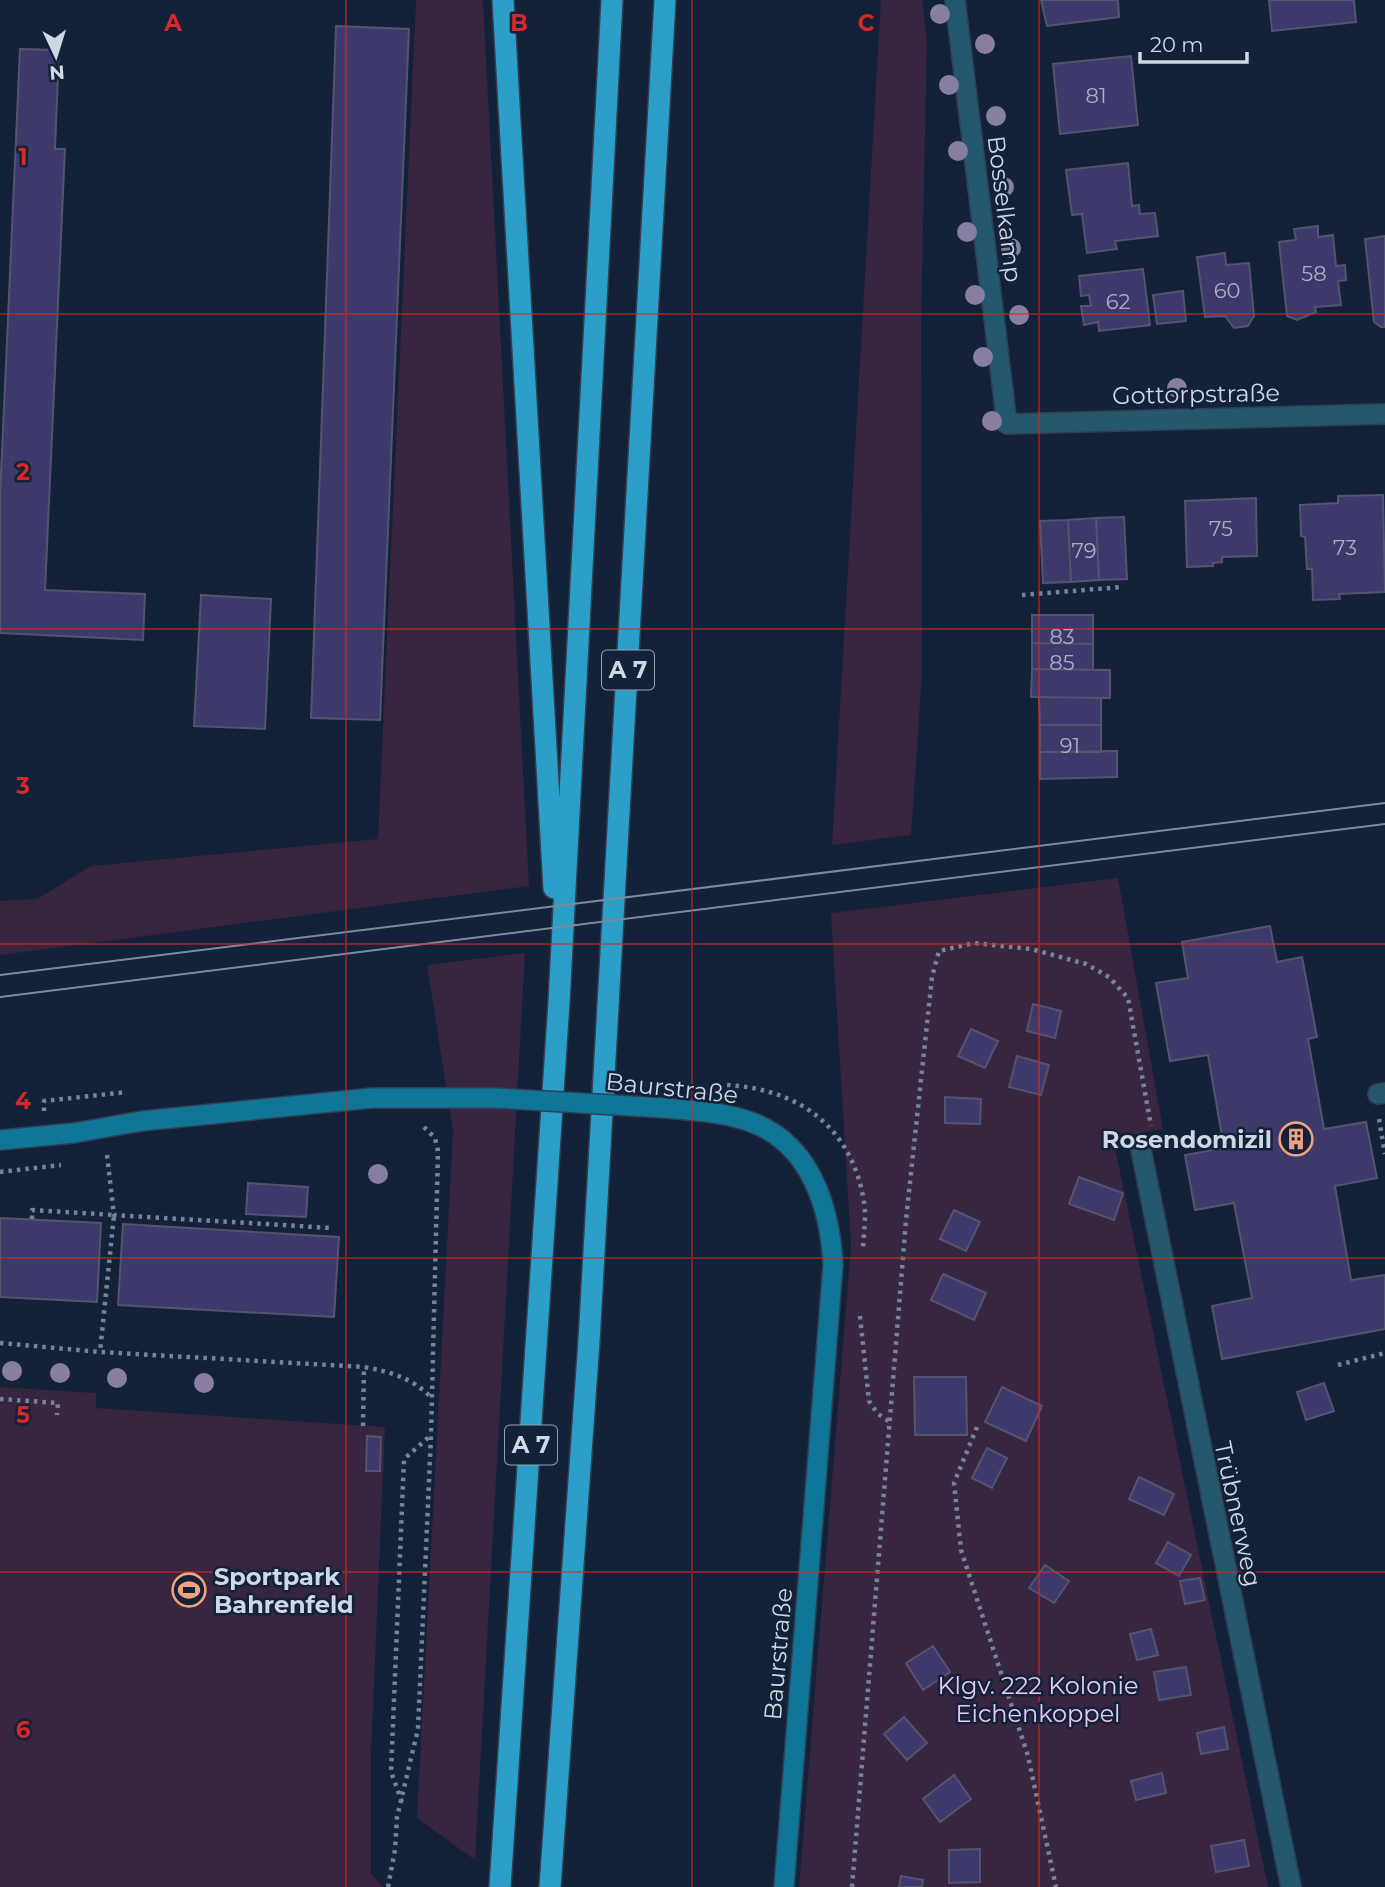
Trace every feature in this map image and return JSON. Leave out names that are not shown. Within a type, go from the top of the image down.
[{"type":"highway","points":[[503,0],[559,1002]]},
{"type":"highway","name":"A 7","points":[[500,1887],[559,1002],[612,0]]},
{"type":"highway","name":"A 7","points":[[550,1887],[590,1327],[665,0]]},
{"type":"main road","name":"Baurstraße","points":[[0,1140],[74,1133],[142,1121],[372,1098],[496,1098],[665,1108],[738,1118],[772,1133],[789,1147],[814,1177],[830,1228],[833,1265],[784,1887]]},
{"type":"street","name":"Bosselkamp","points":[[955,0],[1007,424]]},
{"type":"street","name":"Gottorpstraße","points":[[1007,424],[1385,414]]},
{"type":"street","name":"Trübnerweg","points":[[1141,1150],[1291,1887]]},
{"type":"path","points":[[1022,595],[1122,587]]},
{"type":"path","points":[[852,1887],[906,1220],[932,977],[939,951],[974,943],[1031,949],[1086,964],[1109,977],[1128,998],[1153,1136],[1141,1150]]},
{"type":"path","points":[[388,1887],[395,1850],[397,1817],[418,1729],[431,1436],[438,1151],[435,1138],[420,1124]]},
{"type":"path","points":[[95,1157],[119,1151]]},
{"type":"path","points":[[100,1352],[114,1215],[107,1154]]},
{"type":"path","points":[[0,1172],[48,1168],[72,1162]]},
{"type":"path","points":[[32,1219],[32,1210],[331,1228]]},
{"type":"path","points":[[0,1343],[100,1352],[364,1367],[397,1373],[416,1382],[432,1397]]},
{"type":"path","points":[[1338,1365],[1385,1353]]},
{"type":"path","points":[[363,1426],[364,1367]]},
{"type":"path","points":[[0,1399],[58,1403],[57,1415]]},
{"type":"path","points":[[977,1427],[954,1483],[961,1550],[1028,1756],[1056,1887]]},
{"type":"path","points":[[402,1802],[391,1772],[404,1459],[431,1436]]},
{"type":"green space","points":[[416,0],[483,0],[529,886],[0,955],[0,901],[37,899],[91,866],[378,839]]},
{"type":"green space","points":[[881,0],[922,0],[927,40],[921,322],[922,675],[911,835],[832,845]]},
{"type":"green space","name":"Klgv. 222 Kolonie Eichenkoppel","points":[[1118,878],[1163,1129],[1113,1138],[1268,1887],[799,1887],[851,1246],[831,913]]},
{"type":"green space","points":[[525,953],[475,1860],[417,1818],[453,1131],[427,965]]},
{"type":"green space","name":"Sportpark Bahrenfeld","points":[[0,1387],[96,1393],[96,1408],[385,1427],[371,1753],[371,1873],[383,1887],[0,1887]]},
{"type":"building","points":[[1041,0],[1118,0],[1119,17],[1047,26]]},
{"type":"building","points":[[1269,0],[1354,0],[1356,22],[1272,31]]},
{"type":"building","points":[[336,26],[409,29],[380,720],[311,718]]},
{"type":"building","points":[[20,49],[59,50],[55,149],[65,149],[45,590],[145,594],[143,640],[0,633],[0,497]]},
{"type":"building","points":[[1131,56],[1138,125],[1060,134],[1053,64]]},
{"type":"building","points":[[1128,163],[1132,206],[1139,205],[1140,214],[1155,213],[1158,236],[1115,241],[1117,249],[1087,253],[1082,214],[1072,215],[1066,170]]},
{"type":"building","points":[[1318,226],[1318,237],[1333,235],[1336,266],[1345,265],[1346,280],[1338,281],[1341,305],[1315,307],[1316,312],[1297,320],[1287,316],[1279,242],[1296,240],[1294,229]]},
{"type":"building","points":[[1385,236],[1385,327],[1381,327],[1374,322],[1365,239]]},
{"type":"building","points":[[1225,253],[1226,265],[1249,263],[1254,316],[1248,326],[1234,328],[1225,316],[1205,317],[1197,257]]},
{"type":"building","points":[[1143,269],[1150,325],[1099,331],[1098,322],[1084,325],[1081,306],[1091,306],[1089,295],[1081,296],[1079,276]]},
{"type":"building","points":[[1183,291],[1186,321],[1157,324],[1153,295]]},
{"type":"building","points":[[1383,495],[1385,592],[1339,594],[1340,599],[1313,600],[1312,569],[1307,569],[1305,537],[1301,536],[1300,505],[1338,503],[1338,496]]},
{"type":"building","points":[[1256,498],[1257,556],[1222,557],[1222,562],[1213,563],[1213,566],[1187,567],[1185,501]]},
{"type":"building","points":[[1124,517],[1127,579],[1099,580],[1096,518]]},
{"type":"building","points":[[1096,518],[1099,580],[1071,582],[1068,520]]},
{"type":"building","points":[[1068,520],[1071,582],[1043,583],[1040,521]]},
{"type":"building","points":[[201,595],[271,599],[265,729],[194,726]]},
{"type":"building","points":[[1032,615],[1093,615],[1093,644],[1032,643]]},
{"type":"building","points":[[1032,643],[1093,644],[1093,670],[1032,669]]},
{"type":"building","points":[[1032,669],[1110,670],[1110,698],[1031,697]]},
{"type":"building","points":[[1039,697],[1101,698],[1101,725],[1040,725]]},
{"type":"building","points":[[1040,725],[1101,725],[1101,752],[1040,752]]},
{"type":"building","points":[[1117,751],[1117,777],[1040,779],[1040,752]]},
{"type":"building","name":"Rosendomizil","points":[[1270,926],[1277,962],[1302,957],[1317,1037],[1308,1039],[1324,1129],[1366,1122],[1377,1178],[1335,1186],[1351,1280],[1385,1275],[1385,1329],[1222,1359],[1212,1306],[1252,1298],[1234,1203],[1195,1210],[1185,1155],[1224,1148],[1208,1055],[1170,1061],[1156,983],[1188,978],[1182,942]]},
{"type":"building","points":[[1033,1004],[1061,1011],[1055,1038],[1027,1031]]},
{"type":"building","points":[[971,1029],[998,1041],[985,1068],[958,1056]]},
{"type":"building","points":[[1017,1056],[1049,1065],[1041,1095],[1009,1087]]},
{"type":"building","points":[[945,1097],[981,1099],[980,1124],[945,1123]]},
{"type":"building","points":[[1079,1177],[1123,1193],[1114,1220],[1069,1204]]},
{"type":"building","points":[[248,1183],[308,1187],[306,1217],[246,1214]]},
{"type":"building","points":[[954,1210],[980,1222],[966,1251],[940,1239]]},
{"type":"building","points":[[0,1218],[101,1223],[97,1302],[0,1297]]},
{"type":"building","points":[[123,1224],[339,1237],[334,1317],[118,1305]]},
{"type":"building","points":[[943,1274],[986,1293],[974,1320],[931,1300]]},
{"type":"building","points":[[914,1377],[966,1377],[967,1435],[915,1435]]},
{"type":"building","points":[[1324,1383],[1334,1411],[1306,1420],[1297,1392]]},
{"type":"building","points":[[1002,1387],[1042,1406],[1026,1441],[985,1422]]},
{"type":"building","points":[[367,1436],[381,1437],[380,1471],[366,1471]]},
{"type":"building","points":[[987,1448],[1007,1458],[992,1488],[972,1478]]},
{"type":"building","points":[[1139,1477],[1174,1494],[1164,1515],[1129,1499]]},
{"type":"building","points":[[1168,1542],[1191,1555],[1179,1576],[1156,1563]]},
{"type":"building","points":[[1045,1565],[1069,1581],[1054,1603],[1029,1588]]},
{"type":"building","points":[[1200,1578],[1205,1600],[1185,1604],[1180,1581]]},
{"type":"building","points":[[1151,1629],[1158,1655],[1137,1660],[1130,1634]]},
{"type":"building","points":[[933,1646],[950,1672],[923,1690],[906,1663]]},
{"type":"building","points":[[1186,1667],[1191,1695],[1159,1700],[1154,1672]]},
{"type":"building","points":[[904,1717],[927,1743],[907,1760],[884,1734]]},
{"type":"building","points":[[1224,1727],[1228,1749],[1201,1754],[1197,1733]]},
{"type":"building","points":[[1162,1773],[1166,1793],[1136,1800],[1131,1781]]},
{"type":"building","points":[[954,1775],[971,1799],[940,1822],[923,1799]]},
{"type":"building","points":[[1244,1840],[1249,1866],[1216,1872],[1211,1846]]},
{"type":"building","points":[[980,1849],[980,1882],[949,1883],[949,1850]]},
{"type":"building","points":[[901,1876],[923,1880],[922,1887],[899,1887]]},
{"type":"tram line","points":[[0,975],[1385,803]]},
{"type":"tram line","points":[[0,997],[1385,824]]},
{"type":"place","name":"Rosendomizil","points":[[1296,1139]]},
{"type":"place","name":"Sportpark Bahrenfeld","points":[[189,1590]]}]
